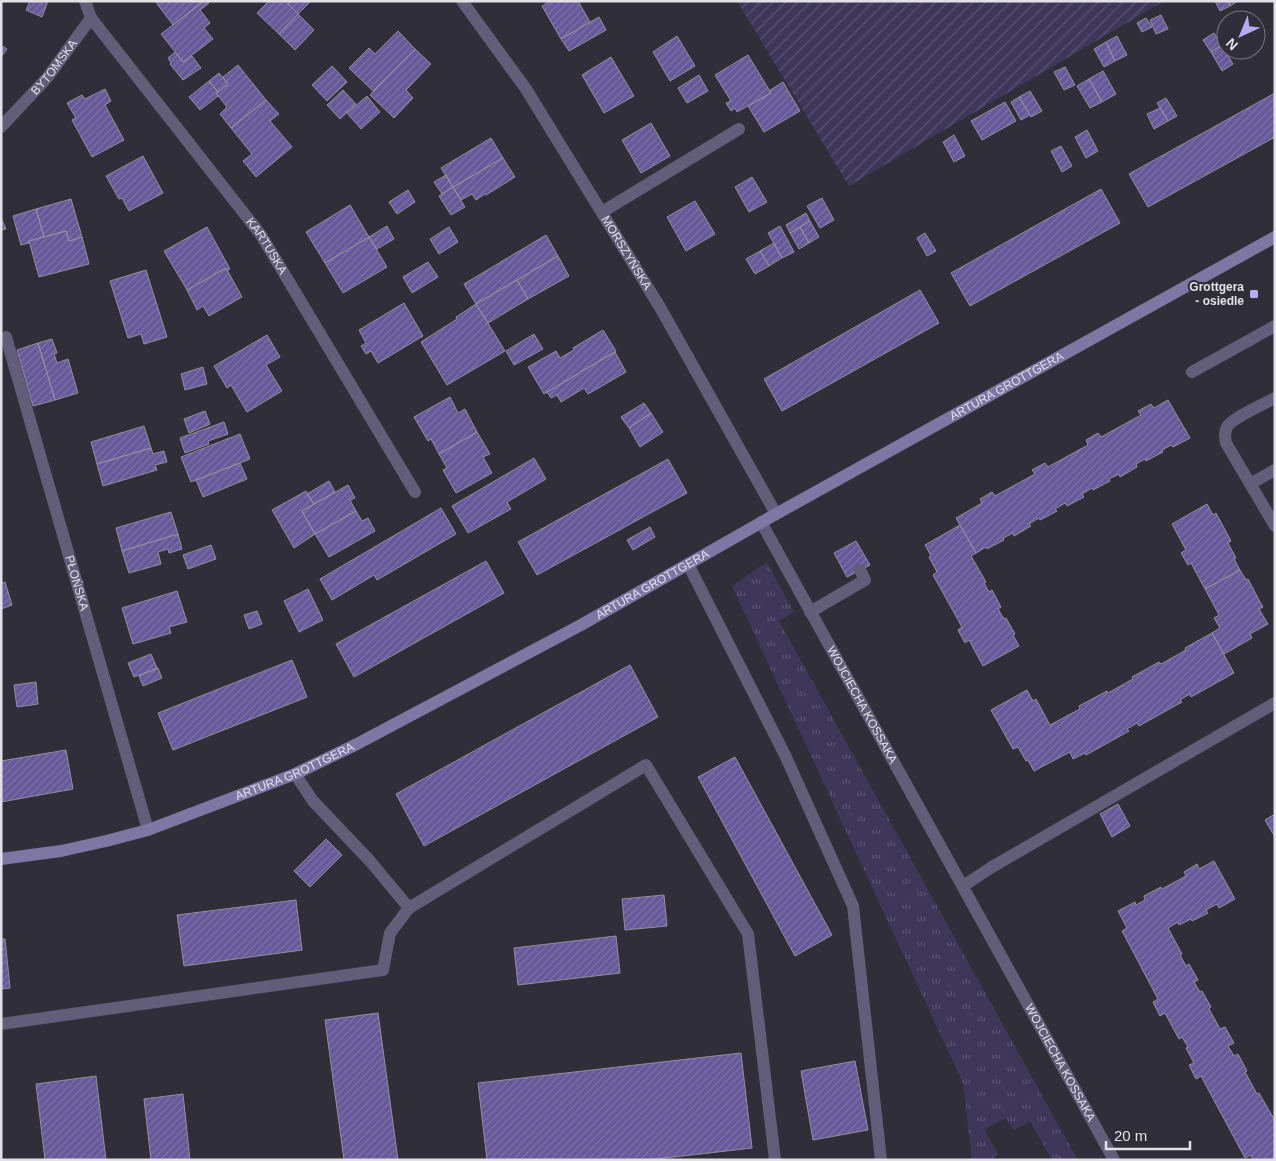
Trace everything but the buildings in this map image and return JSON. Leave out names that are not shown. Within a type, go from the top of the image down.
[{"type":"main road","name":"ARTURA GROTTGERA","points":[[1,859],[61,851],[148,830],[295,774],[380,732],[581,625],[761,522],[1275,237]]},
{"type":"street","points":[[85,1],[91,18]]},
{"type":"street","name":"MORSZYŃSKA","points":[[462,1],[526,89],[602,212],[661,309],[776,514]]},
{"type":"street","name":"BYTOMSKA","points":[[1,127],[47,78],[91,18]]},
{"type":"street","name":"KARTUSKA","points":[[91,18],[261,235],[415,492]]},
{"type":"street","points":[[602,212],[739,129]]},
{"type":"street","points":[[1192,372],[1275,326]]},
{"type":"street","name":"PŁOŃSKA","points":[[6,337],[148,830]]},
{"type":"street","points":[[1275,398],[1234,420],[1224,434],[1232,454],[1275,526]]},
{"type":"street","points":[[1250,484],[1275,470]]},
{"type":"street","name":"WOJCIECHA KOSSAKA","points":[[761,522],[1114,1160]]},
{"type":"street","points":[[688,564],[785,756],[853,906],[881,1160]]},
{"type":"street","points":[[810,612],[865,580],[860,570]]},
{"type":"street","points":[[962,886],[1275,703]]},
{"type":"street","points":[[1,1024],[384,970],[390,932],[409,908],[646,764],[748,934],[775,1160]]},
{"type":"street","points":[[295,774],[313,801],[370,861],[409,908]]},
{"type":"green space","points":[[737,1],[1164,1],[849,186]]},
{"type":"green space","points":[[767,562],[794,612],[779,621],[1078,1160],[1052,1160],[1030,1121],[1014,1130],[1006,1118],[984,1129],[998,1154],[991,1160],[972,1160],[963,1083],[732,586]]},
{"type":"place","name":"Grottgera - osiedle","points":[[1254,294]]}]
